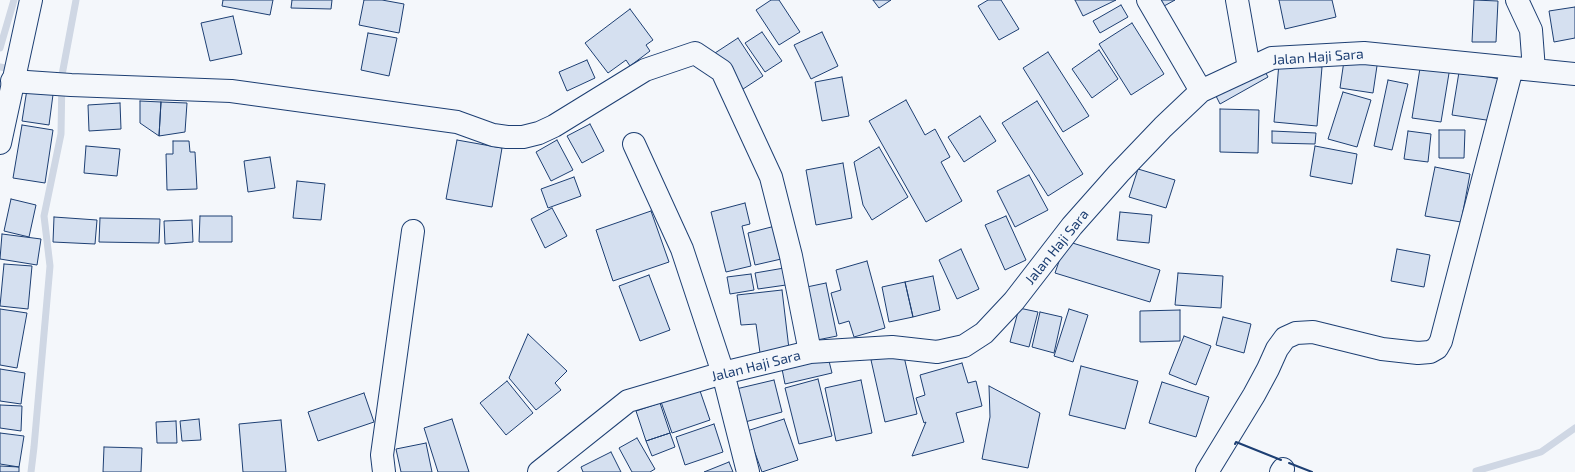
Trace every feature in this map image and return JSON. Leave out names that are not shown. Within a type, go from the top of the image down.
[{"type":"street","points":[[0,143],[12,81],[31,0]]},
{"type":"street","points":[[1148,0],[1202,91]]},
{"type":"street","points":[[1237,0],[1249,68]]},
{"type":"street","points":[[1517,0],[1531,30],[1534,70]]},
{"type":"street","points":[[12,81],[231,91],[457,122],[493,135],[523,137],[540,133],[554,126],[645,70],[695,53],[722,71],[771,177],[791,256],[810,352]]},
{"type":"street","name":"Jalan Haji Sara","points":[[539,472],[628,401],[723,373],[810,352],[892,347],[937,352],[964,346],[984,333],[1014,302],[1072,226],[1119,173],[1163,127],[1202,91],[1272,58],[1364,53],[1575,74]]},
{"type":"street","points":[[1207,472],[1254,395],[1277,349],[1285,338],[1296,334],[1313,332],[1382,349],[1418,353],[1430,352],[1437,348],[1441,341],[1512,68]]},
{"type":"street","points":[[634,144],[682,249],[723,373],[748,472]]},
{"type":"street","points":[[384,472],[382,455],[413,231]]},
{"type":"building","points":[[223,0],[273,0],[270,15],[222,6]]},
{"type":"building","points":[[292,0],[332,0],[331,9],[291,8]]},
{"type":"building","points":[[364,0],[382,0],[404,4],[399,33],[359,25]]},
{"type":"building","points":[[771,0],[779,0],[800,32],[779,45],[756,10]]},
{"type":"building","points":[[873,0],[891,0],[879,8]]},
{"type":"building","points":[[988,0],[1001,0],[1019,29],[999,40],[978,6]]},
{"type":"building","points":[[1075,0],[1116,0],[1083,16]]},
{"type":"building","points":[[1149,0],[1175,0],[1155,11]]},
{"type":"building","points":[[1279,0],[1332,0],[1336,17],[1285,29]]},
{"type":"building","points":[[1474,0],[1498,1],[1496,42],[1472,42]]},
{"type":"building","points":[[1121,5],[1128,17],[1100,33],[1093,21]]},
{"type":"building","points":[[1575,7],[1575,38],[1554,42],[1549,11]]},
{"type":"building","points":[[630,9],[653,40],[646,45],[650,51],[630,66],[626,60],[608,73],[585,43]]},
{"type":"building","points":[[233,16],[242,54],[210,61],[201,23]]},
{"type":"building","points":[[1132,23],[1164,74],[1131,95],[1099,44]]},
{"type":"building","points":[[762,32],[782,61],[765,72],[745,43]]},
{"type":"building","points":[[822,32],[838,66],[811,79],[794,45]]},
{"type":"building","points":[[368,33],[397,38],[389,76],[361,70]]},
{"type":"building","points":[[738,38],[763,76],[740,91],[715,53]]},
{"type":"building","points":[[1099,50],[1118,79],[1092,98],[1072,69]]},
{"type":"building","points":[[1048,52],[1089,116],[1063,132],[1023,68]]},
{"type":"building","points":[[1345,54],[1378,59],[1373,93],[1340,88]]},
{"type":"building","points":[[587,60],[595,78],[567,91],[559,72]]},
{"type":"building","points":[[1421,62],[1450,67],[1441,122],[1412,118]]},
{"type":"building","points":[[1279,63],[1322,67],[1317,126],[1274,122]]},
{"type":"building","points":[[1261,64],[1268,77],[1220,104],[1213,90]]},
{"type":"building","points":[[1459,72],[1500,79],[1493,121],[1452,115]]},
{"type":"building","points":[[842,77],[849,116],[822,121],[815,82]]},
{"type":"building","points":[[1388,80],[1408,84],[1392,150],[1374,146]]},
{"type":"building","points":[[28,83],[54,87],[49,125],[22,121]]},
{"type":"building","points":[[1343,92],[1371,100],[1357,147],[1328,139]]},
{"type":"building","points":[[906,100],[925,135],[935,129],[950,157],[941,162],[962,201],[926,222],[869,121]]},
{"type":"building","points":[[140,101],[161,102],[159,136],[140,123]]},
{"type":"building","points":[[1037,101],[1083,174],[1048,196],[1002,123]]},
{"type":"building","points":[[161,102],[187,103],[185,132],[159,136]]},
{"type":"building","points":[[120,103],[121,129],[89,131],[88,105]]},
{"type":"building","points":[[1220,109],[1259,110],[1258,153],[1220,152]]},
{"type":"building","points":[[980,116],[996,141],[964,162],[948,137]]},
{"type":"building","points":[[590,124],[604,151],[582,163],[567,136]]},
{"type":"building","points":[[22,125],[53,130],[45,183],[13,178]]},
{"type":"building","points":[[1439,130],[1465,130],[1464,158],[1439,158]]},
{"type":"building","points":[[1272,131],[1316,133],[1315,144],[1272,143]]},
{"type":"building","points":[[1408,131],[1431,134],[1428,162],[1404,159]]},
{"type":"building","points":[[457,140],[502,148],[492,207],[446,199]]},
{"type":"building","points":[[557,140],[573,170],[551,181],[536,152]]},
{"type":"building","points":[[173,141],[189,141],[190,152],[195,152],[197,189],[167,190],[166,154],[173,154]]},
{"type":"building","points":[[86,146],[120,149],[117,176],[84,173]]},
{"type":"building","points":[[1315,146],[1357,154],[1352,184],[1310,176]]},
{"type":"building","points":[[879,147],[908,197],[872,220],[863,205],[854,162]]},
{"type":"building","points":[[270,157],[275,188],[248,192],[244,161]]},
{"type":"building","points":[[843,163],[852,218],[816,225],[806,170]]},
{"type":"building","points":[[1435,167],[1470,174],[1461,222],[1425,216]]},
{"type":"building","points":[[1138,169],[1175,180],[1166,208],[1129,197]]},
{"type":"building","points":[[1029,175],[1048,210],[1015,227],[997,191]]},
{"type":"building","points":[[574,177],[581,196],[548,208],[541,189]]},
{"type":"building","points":[[297,181],[325,184],[321,220],[293,218]]},
{"type":"building","points":[[11,199],[36,205],[29,237],[4,231]]},
{"type":"building","points":[[745,203],[750,224],[742,226],[751,266],[726,272],[711,212]]},
{"type":"building","points":[[552,208],[567,236],[545,248],[531,219]]},
{"type":"building","points":[[651,211],[669,262],[613,281],[596,230]]},
{"type":"building","points":[[1120,212],[1152,215],[1149,243],[1117,240]]},
{"type":"building","points":[[200,216],[232,216],[232,242],[199,242]]},
{"type":"building","points":[[1006,216],[1026,260],[1005,270],[985,225]]},
{"type":"building","points":[[54,217],[97,220],[95,244],[53,242]]},
{"type":"building","points":[[100,218],[160,219],[159,243],[99,242]]},
{"type":"building","points":[[192,220],[193,242],[165,244],[164,221]]},
{"type":"building","points":[[783,224],[790,257],[755,265],[748,233]]},
{"type":"building","points":[[2,234],[41,239],[37,265],[0,259]]},
{"type":"building","points":[[1066,241],[1160,270],[1150,302],[1055,273]]},
{"type":"building","points":[[961,249],[979,289],[957,299],[939,260]]},
{"type":"building","points":[[1397,249],[1430,255],[1424,287],[1391,281]]},
{"type":"building","points":[[867,261],[885,328],[854,337],[849,321],[839,324],[831,293],[841,290],[836,270]]},
{"type":"building","points":[[4,264],[32,266],[28,309],[0,306]]},
{"type":"building","points":[[790,267],[793,284],[758,289],[755,273]]},
{"type":"building","points":[[1178,273],[1223,276],[1221,308],[1175,305]]},
{"type":"building","points":[[751,274],[754,290],[730,294],[727,277]]},
{"type":"building","points":[[649,275],[670,330],[640,341],[619,286]]},
{"type":"building","points":[[933,276],[940,310],[913,317],[905,282]]},
{"type":"building","points":[[905,282],[913,317],[889,322],[882,287]]},
{"type":"building","points":[[826,283],[837,336],[812,341],[802,288]]},
{"type":"building","points":[[782,290],[789,349],[760,353],[756,324],[741,325],[737,295]]},
{"type":"building","points":[[1019,308],[1038,312],[1029,347],[1010,342]]},
{"type":"building","points":[[0,309],[27,313],[17,368],[0,365]]},
{"type":"building","points":[[1069,309],[1088,315],[1073,362],[1054,356]]},
{"type":"building","points":[[1180,310],[1180,341],[1140,342],[1140,311]]},
{"type":"building","points":[[1040,312],[1062,317],[1054,353],[1032,347]]},
{"type":"building","points":[[1223,317],[1251,324],[1244,353],[1216,345]]},
{"type":"building","points":[[528,334],[567,371],[555,383],[561,390],[536,410],[509,378]]},
{"type":"building","points":[[1184,336],[1211,346],[1196,385],[1169,374]]},
{"type":"building","points":[[903,352],[917,414],[885,422],[871,360]]},
{"type":"building","points":[[828,357],[832,373],[785,384],[782,369]]},
{"type":"building","points":[[962,363],[968,383],[976,381],[982,406],[956,413],[964,442],[912,456],[926,422],[924,423],[916,398],[925,395],[920,375]]},
{"type":"building","points":[[1081,366],[1138,381],[1125,429],[1069,415]]},
{"type":"building","points":[[0,369],[25,373],[21,404],[0,401]]},
{"type":"building","points":[[818,379],[832,436],[799,444],[785,388]]},
{"type":"building","points":[[774,380],[782,412],[745,422],[736,389]]},
{"type":"building","points":[[861,380],[872,433],[836,441],[825,388]]},
{"type":"building","points":[[507,381],[533,413],[506,435],[480,403]]},
{"type":"building","points":[[1162,382],[1209,397],[1196,437],[1149,423]]},
{"type":"building","points":[[698,385],[710,420],[672,433],[660,399]]},
{"type":"building","points":[[989,386],[1040,413],[1028,468],[982,459],[990,417]]},
{"type":"building","points":[[364,393],[374,422],[318,441],[308,412]]},
{"type":"building","points":[[660,403],[670,433],[646,441],[636,411]]},
{"type":"building","points":[[0,405],[22,406],[21,431],[0,428]]},
{"type":"building","points":[[199,419],[201,440],[182,441],[180,421]]},
{"type":"building","points":[[452,419],[469,472],[438,472],[424,428]]},
{"type":"building","points":[[784,419],[798,460],[762,472],[747,431]]},
{"type":"building","points":[[281,420],[286,472],[243,472],[239,424]]},
{"type":"building","points":[[176,421],[177,443],[157,443],[156,422]]},
{"type":"building","points":[[714,424],[723,452],[685,465],[676,437]]},
{"type":"building","points":[[0,433],[24,436],[19,467],[0,464]]},
{"type":"building","points":[[670,433],[675,447],[652,456],[646,441]]},
{"type":"building","points":[[637,438],[655,469],[650,472],[632,472],[619,448]]},
{"type":"building","points":[[426,443],[432,472],[401,472],[396,449]]},
{"type":"building","points":[[104,447],[142,448],[141,472],[103,472]]},
{"type":"building","points":[[611,452],[621,472],[583,472],[581,467]]},
{"type":"building","points":[[729,462],[733,472],[704,472]]},
{"type":"building","points":[[0,466],[19,467],[19,472],[0,472]]},
{"type":"waterway","points":[[0,48],[14,0]]},
{"type":"waterway","points":[[31,472],[50,266],[44,216],[61,134],[62,75],[76,0]]},
{"type":"waterway","points":[[0,67],[6,68]]},
{"type":"waterway","points":[[1476,471],[1541,452],[1575,428]]},
{"type":"wall","points":[[1235,444],[1236,442],[1281,460]]},
{"type":"wall","points":[[1289,463],[1312,472]]}]
